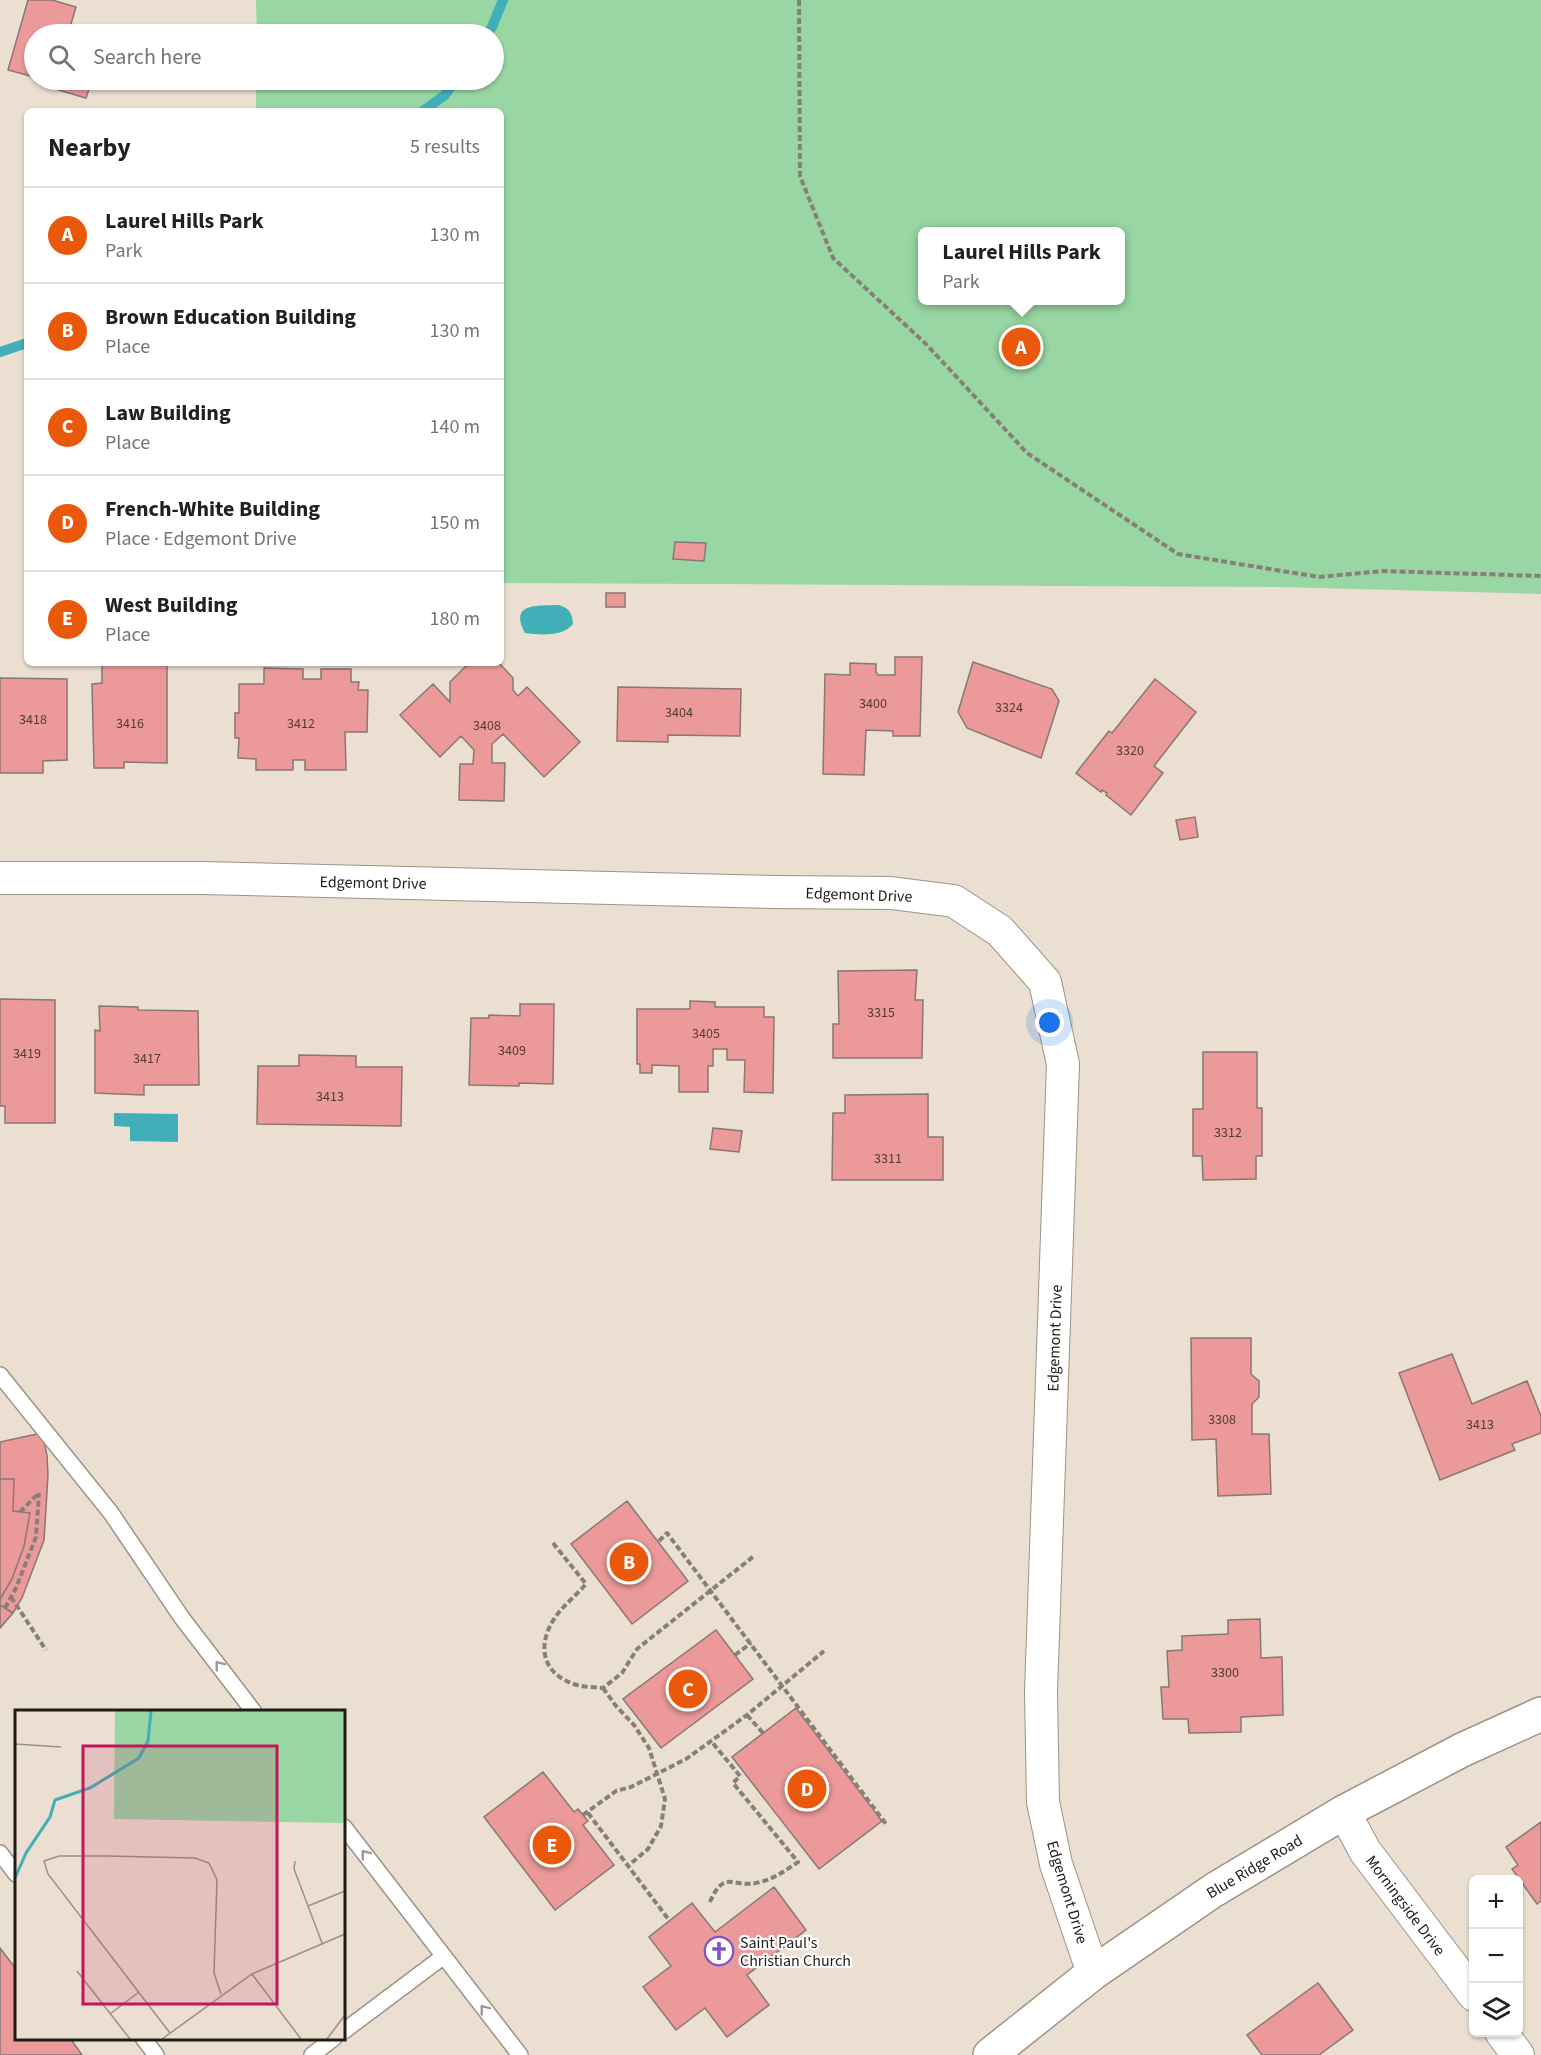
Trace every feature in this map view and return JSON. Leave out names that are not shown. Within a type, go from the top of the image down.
[{"type":"main road","name":"Blue Ridge Road","points":[[990,2055],[1094,1973],[1214,1890],[1344,1812],[1462,1750],[1541,1714]]},
{"type":"street","name":"Edgemont Drive","points":[[0,878],[201,878],[891,893],[954,901],[1000,931],[1045,982],[1063,1064],[1042,1680],[1043,1802],[1056,1864],[1094,1973]]},
{"type":"street","name":"Morningside Drive","points":[[1344,1812],[1365,1851],[1469,1990]]},
{"type":"street","points":[[1505,2037],[1518,2055]]},
{"type":"lane","points":[[0,1375],[111,1513],[182,1618],[252,1710]]},
{"type":"lane","points":[[345,1828],[520,2055]]},
{"type":"lane","points":[[0,1853],[15,1873]]},
{"type":"lane","points":[[345,2030],[444,1956]]},
{"type":"lane","points":[[145,2040],[156,2055]]},
{"type":"lane","points":[[312,2055],[331,2040]]},
{"type":"path","points":[[799,0],[800,176],[833,258],[926,344],[1027,453],[1178,554],[1319,577],[1383,571],[1541,576]]},
{"type":"path","points":[[4,1608],[11,1597],[36,1537],[39,1493],[20,1512]]},
{"type":"path","points":[[659,1541],[667,1533],[886,1824]]},
{"type":"path","points":[[554,1543],[586,1584],[559,1612],[545,1637],[544,1651],[547,1665],[557,1675],[572,1684],[603,1688],[622,1673],[637,1649],[754,1556]]},
{"type":"path","points":[[11,1597],[46,1650]]},
{"type":"path","points":[[735,1655],[751,1643]]},
{"type":"path","points":[[669,1920],[585,1814],[616,1791],[658,1774],[686,1759],[747,1715],[824,1651]]},
{"type":"path","points":[[603,1688],[634,1725],[649,1748],[665,1799],[661,1826],[648,1849],[628,1866]]},
{"type":"path","points":[[747,1715],[763,1733]]},
{"type":"path","points":[[710,1902],[716,1887],[726,1882],[758,1883],[779,1875],[798,1862],[734,1783],[740,1776],[711,1741]]},
{"type":"green space","points":[[256,0],[1541,0],[1541,594],[1280,587],[504,583],[504,108],[256,108],[256,90],[504,90],[504,24],[257,24]]},
{"type":"water","points":[[559,605],[571,614],[573,624],[569,628],[551,634],[525,633],[520,616],[523,611],[535,606]]},
{"type":"water","points":[[114,1113],[178,1114],[178,1142],[130,1141],[130,1127],[114,1126]]},
{"type":"building","points":[[28,0],[52,0],[76,7],[71,24],[24,24],[24,74],[8,70]]},
{"type":"building","points":[[58,90],[89,90],[86,98]]},
{"type":"building","points":[[675,542],[706,543],[704,561],[673,559]]},
{"type":"building","points":[[606,593],[625,593],[625,607],[606,607]]},
{"type":"building","points":[[895,657],[922,657],[920,736],[893,736],[893,731],[866,730],[864,775],[823,774],[825,674],[850,675],[850,663],[876,664],[878,675],[895,675]]},
{"type":"building","points":[[973,662],[1052,689],[1059,701],[1041,758],[967,728],[958,712]]},
{"type":"building","points":[[102,666],[167,666],[167,763],[124,762],[124,768],[94,768],[92,684],[102,683]]},
{"type":"building","points":[[466,666],[502,666],[513,678],[513,690],[518,696],[527,687],[580,742],[544,777],[503,734],[492,744],[492,763],[505,763],[504,801],[459,800],[460,764],[473,764],[474,750],[461,736],[440,757],[400,715],[433,684],[450,702],[450,682]]},
{"type":"building","points":[[264,668],[303,669],[303,679],[321,679],[321,669],[351,669],[351,682],[359,682],[358,690],[368,690],[367,732],[345,732],[346,770],[305,770],[305,760],[293,760],[293,770],[256,770],[256,759],[238,758],[239,738],[235,738],[235,713],[239,713],[239,684],[264,684]]},
{"type":"building","points":[[0,678],[67,679],[67,760],[43,761],[43,773],[0,773]]},
{"type":"building","points":[[1155,679],[1196,712],[1154,766],[1163,773],[1131,815],[1106,795],[1107,793],[1102,790],[1101,792],[1076,773],[1109,731],[1112,733]]},
{"type":"building","points":[[618,687],[741,689],[740,736],[668,735],[668,742],[617,741]]},
{"type":"building","points":[[1195,817],[1198,837],[1180,840],[1176,820]]},
{"type":"building","points":[[917,970],[915,1000],[923,1000],[922,1058],[833,1058],[833,1024],[839,1024],[838,971]]},
{"type":"building","points":[[0,999],[55,1000],[55,1123],[5,1123],[5,1106],[0,1106]]},
{"type":"building","points":[[690,1001],[715,1002],[715,1007],[764,1007],[764,1017],[774,1017],[773,1093],[744,1092],[745,1060],[727,1060],[727,1049],[713,1049],[713,1066],[708,1066],[708,1092],[679,1092],[679,1066],[652,1065],[652,1073],[640,1073],[640,1064],[637,1064],[637,1009],[690,1009]]},
{"type":"building","points":[[520,1004],[554,1004],[553,1084],[469,1085],[471,1018],[489,1018],[489,1015],[520,1016]]},
{"type":"building","points":[[99,1006],[138,1007],[138,1010],[198,1011],[199,1085],[144,1085],[144,1095],[95,1093],[95,1030],[100,1031]]},
{"type":"building","points":[[1203,1052],[1257,1052],[1257,1108],[1262,1108],[1262,1156],[1256,1156],[1256,1179],[1203,1180],[1202,1156],[1193,1156],[1193,1109],[1203,1109]]},
{"type":"building","points":[[299,1055],[356,1056],[356,1067],[402,1067],[401,1126],[257,1124],[258,1066],[299,1066]]},
{"type":"building","points":[[928,1094],[928,1137],[943,1137],[943,1180],[832,1180],[833,1113],[845,1113],[845,1095]]},
{"type":"building","points":[[713,1128],[742,1131],[739,1152],[710,1149]]},
{"type":"building","points":[[1191,1338],[1251,1338],[1251,1374],[1259,1381],[1259,1397],[1252,1404],[1252,1434],[1269,1434],[1271,1494],[1218,1496],[1216,1439],[1192,1440]]},
{"type":"building","points":[[1452,1354],[1472,1404],[1527,1381],[1541,1416],[1541,1433],[1512,1444],[1515,1450],[1440,1480],[1399,1373]]},
{"type":"building","points":[[42,1433],[47,1455],[48,1475],[44,1540],[22,1598],[13,1613],[0,1605],[0,1599],[12,1579],[24,1546],[30,1513],[13,1511],[14,1479],[0,1479],[0,1442]]},
{"type":"building","points":[[0,1479],[14,1479],[13,1511],[30,1513],[24,1546],[12,1579],[0,1599]]},
{"type":"building","points":[[627,1501],[688,1581],[632,1624],[571,1544]]},
{"type":"building","points":[[0,1605],[13,1613],[0,1628]]},
{"type":"building","points":[[1260,1619],[1261,1658],[1282,1657],[1283,1715],[1241,1717],[1241,1732],[1189,1733],[1188,1719],[1163,1719],[1161,1687],[1169,1687],[1167,1651],[1182,1650],[1182,1636],[1228,1634],[1228,1620]]},
{"type":"building","points":[[716,1630],[753,1679],[661,1748],[623,1699]]},
{"type":"building","points":[[796,1708],[882,1821],[819,1869],[732,1757]]},
{"type":"building","points":[[543,1772],[574,1812],[578,1809],[588,1821],[583,1825],[614,1865],[555,1910],[484,1817]]},
{"type":"building","points":[[1541,1822],[1541,1901],[1537,1904],[1523,1884],[1523,1875],[1516,1875],[1512,1869],[1518,1865],[1506,1847]]},
{"type":"building","name":"Saint Paul's Christian Church","points":[[774,1887],[806,1930],[747,1975],[769,2005],[727,2037],[705,2008],[676,2030],[643,1987],[671,1966],[649,1937],[692,1903],[715,1932]]},
{"type":"building","points":[[0,1948],[15,1968],[15,2040],[71,2040],[82,2055],[0,2055]]},
{"type":"building","points":[[1318,1983],[1353,2030],[1319,2055],[1262,2055],[1247,2035]]},
{"type":"waterway","points":[[493,24],[503,0]]},
{"type":"waterway","points":[[427,108],[448,90]]},
{"type":"waterway","points":[[0,352],[24,344]]},
{"type":"place","name":"Laurel Hills Park","points":[[1021,347]]},
{"type":"place","name":"Brown Education Building","points":[[629,1562]]},
{"type":"place","name":"Law Building","points":[[688,1689]]},
{"type":"place","name":"French-White Building","points":[[807,1789]]},
{"type":"place","name":"West Building","points":[[552,1845]]},
{"type":"place","name":"Saint Paul's Christian Church","points":[[719,1951]]}]
